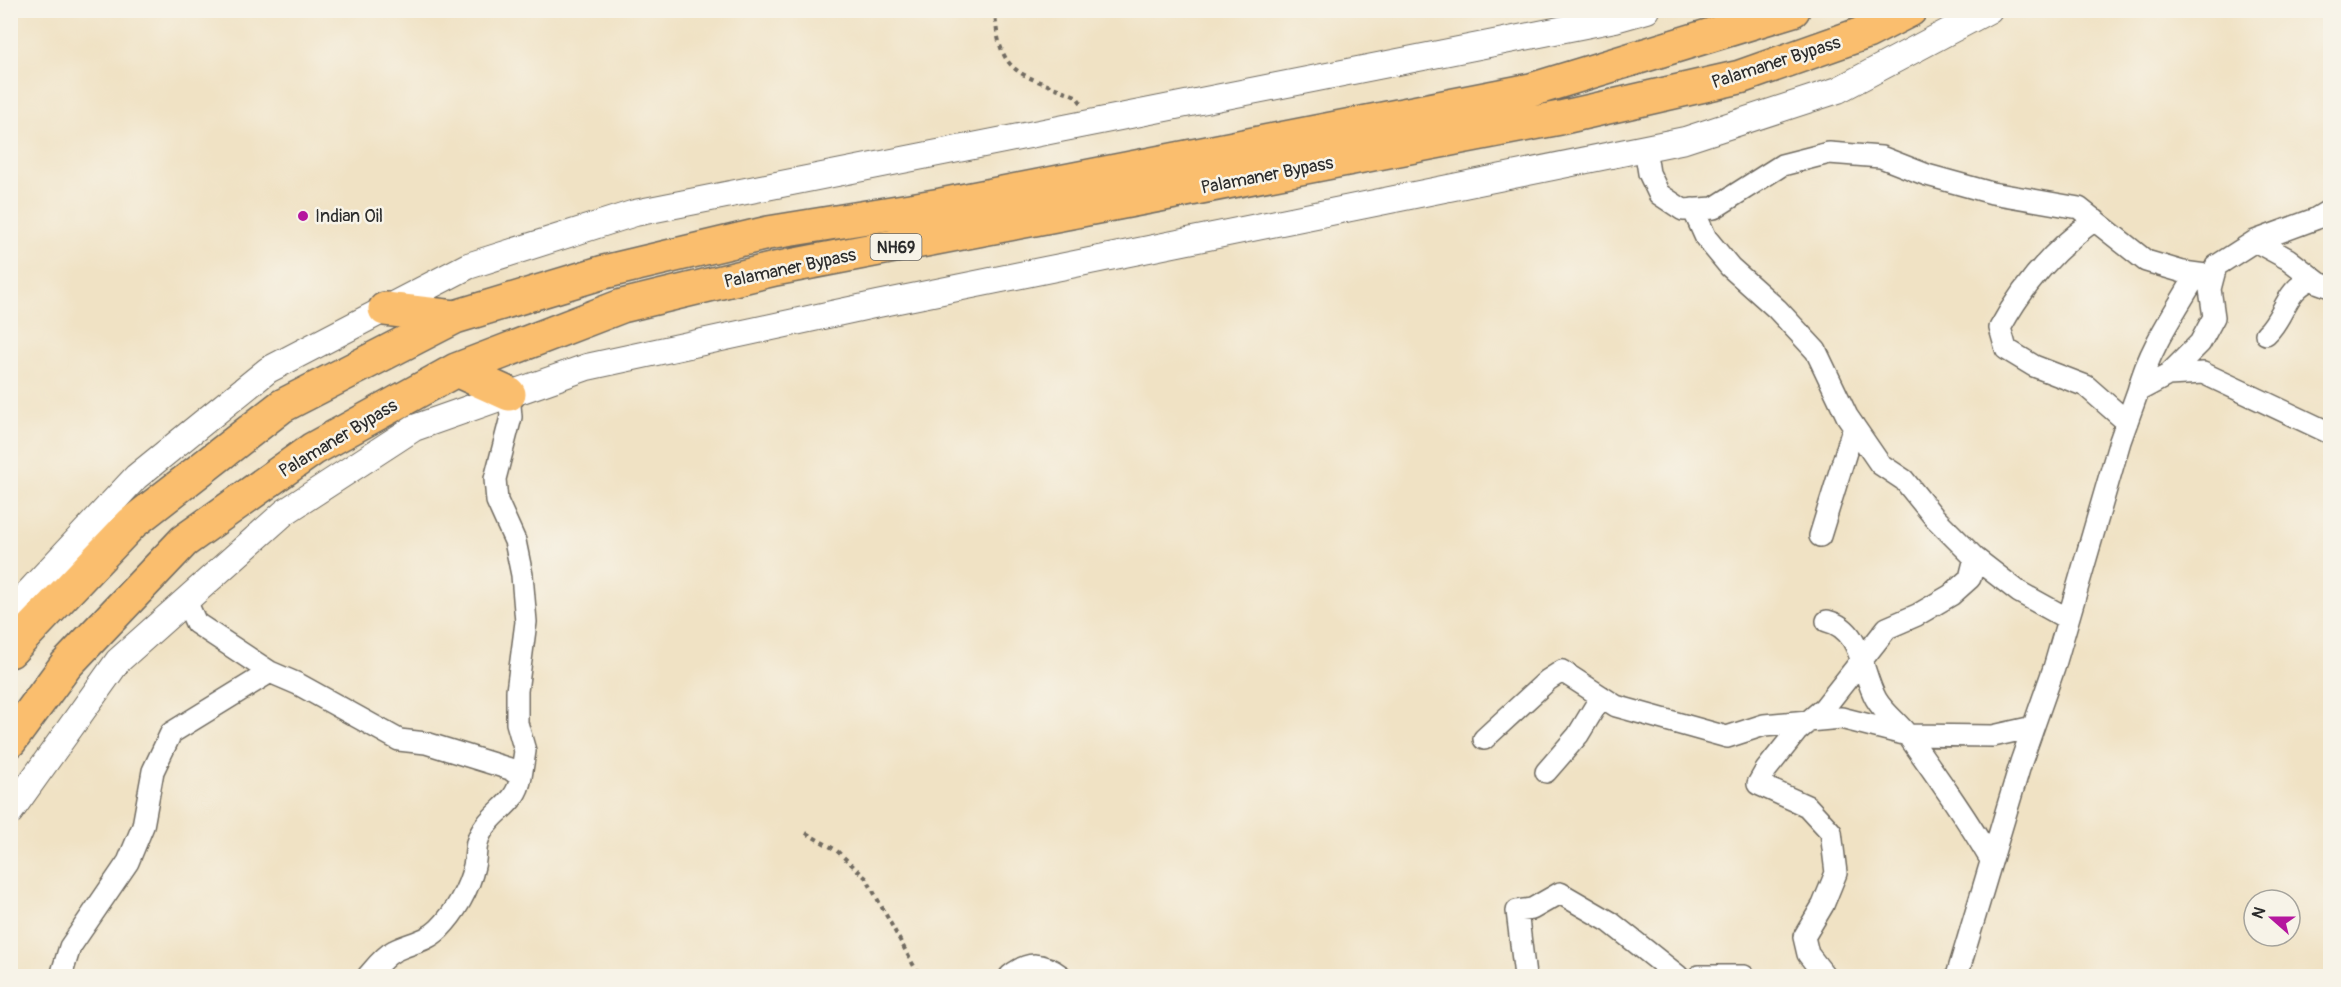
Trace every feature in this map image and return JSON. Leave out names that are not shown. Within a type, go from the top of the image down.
[{"type":"highway","name":"Palamaner Bypass","points":[[10,651],[132,523],[282,406],[455,316],[604,273],[768,233],[941,205],[1531,90],[1793,10]]},
{"type":"highway","name":"Palamaner Bypass","points":[[10,741],[66,665],[184,541],[313,449],[456,370],[622,306],[775,269],[1549,120],[1740,77],[1867,32],[1910,10]]},
{"type":"highway","points":[[385,309],[455,316]]},
{"type":"highway","points":[[456,370],[509,394]]},
{"type":"street","points":[[10,612],[136,477],[268,370],[468,266],[635,213],[1615,20],[1647,10]]},
{"type":"street","points":[[10,812],[118,661],[285,512],[414,428],[587,367],[878,304],[1685,140],[1838,90],[1989,10]]},
{"type":"street","points":[[1645,148],[1649,173],[1659,194],[1683,210],[1714,208],[1782,165],[1829,153],[1881,157],[1927,176],[1992,193],[2079,208],[2146,261],[2205,275]]},
{"type":"street","points":[[1693,209],[1706,237],[1731,267],[1777,309],[1816,351],[1854,426],[1880,464],[1904,480],[1934,517],[1975,558],[2019,592],[2068,619]]},
{"type":"street","points":[[2137,395],[2144,369],[2157,340],[2205,275],[2255,242],[2315,219],[2331,210]]},
{"type":"street","points":[[2095,220],[2045,262],[2013,303],[2000,328],[2006,349],[2034,366],[2086,386],[2120,415]]},
{"type":"street","points":[[2255,242],[2288,259],[2322,283]]},
{"type":"street","points":[[1957,976],[1990,860],[2068,619],[2120,415],[2137,395],[2168,375],[2200,343],[2214,317],[2210,289],[2205,275]]},
{"type":"street","points":[[2265,334],[2275,326],[2294,290],[2303,282],[2322,283]]},
{"type":"street","points":[[2168,375],[2203,373],[2331,433]]},
{"type":"street","points":[[368,976],[393,951],[414,945],[437,931],[453,913],[474,865],[475,848],[481,833],[490,820],[518,793],[525,751],[517,723],[517,691],[526,622],[522,575],[515,541],[497,501],[495,479],[511,417],[509,394]]},
{"type":"street","points":[[1820,536],[1854,426]]},
{"type":"street","points":[[1825,976],[1808,954],[1804,937],[1823,905],[1836,873],[1831,832],[1807,806],[1758,784],[1766,770],[1797,731],[1824,708],[1887,628],[1917,615],[1950,595],[1970,578],[1975,558]]},
{"type":"street","points":[[186,601],[196,623],[270,672],[298,684],[399,740],[426,743],[510,769],[520,777]]},
{"type":"street","points":[[1827,621],[1840,624],[1853,640],[1876,699],[1908,735],[1961,811],[1990,860]]},
{"type":"street","points":[[1484,739],[1548,680],[1562,671],[1624,709],[1727,737],[1764,725],[1841,718],[1908,735],[1993,736],[2033,727]]},
{"type":"street","points":[[61,976],[70,947],[128,862],[142,826],[153,771],[171,733],[270,672]]},
{"type":"street","points":[[1546,772],[1578,735],[1601,697]]},
{"type":"street","points":[[1525,976],[1517,911],[1532,909],[1560,892],[1610,922],[1678,976]]},
{"type":"street","points":[[1010,976],[1031,965],[1048,966],[1061,976]]},
{"type":"street","points":[[1699,976],[1744,976]]},
{"type":"path","points":[[995,10],[996,31],[1004,60],[1020,73],[1076,96],[1089,111],[1091,123]]},
{"type":"path","points":[[806,833],[836,850],[866,878],[915,968],[923,976]]},
{"type":"place","name":"Indian Oil","points":[[303,216]]}]
